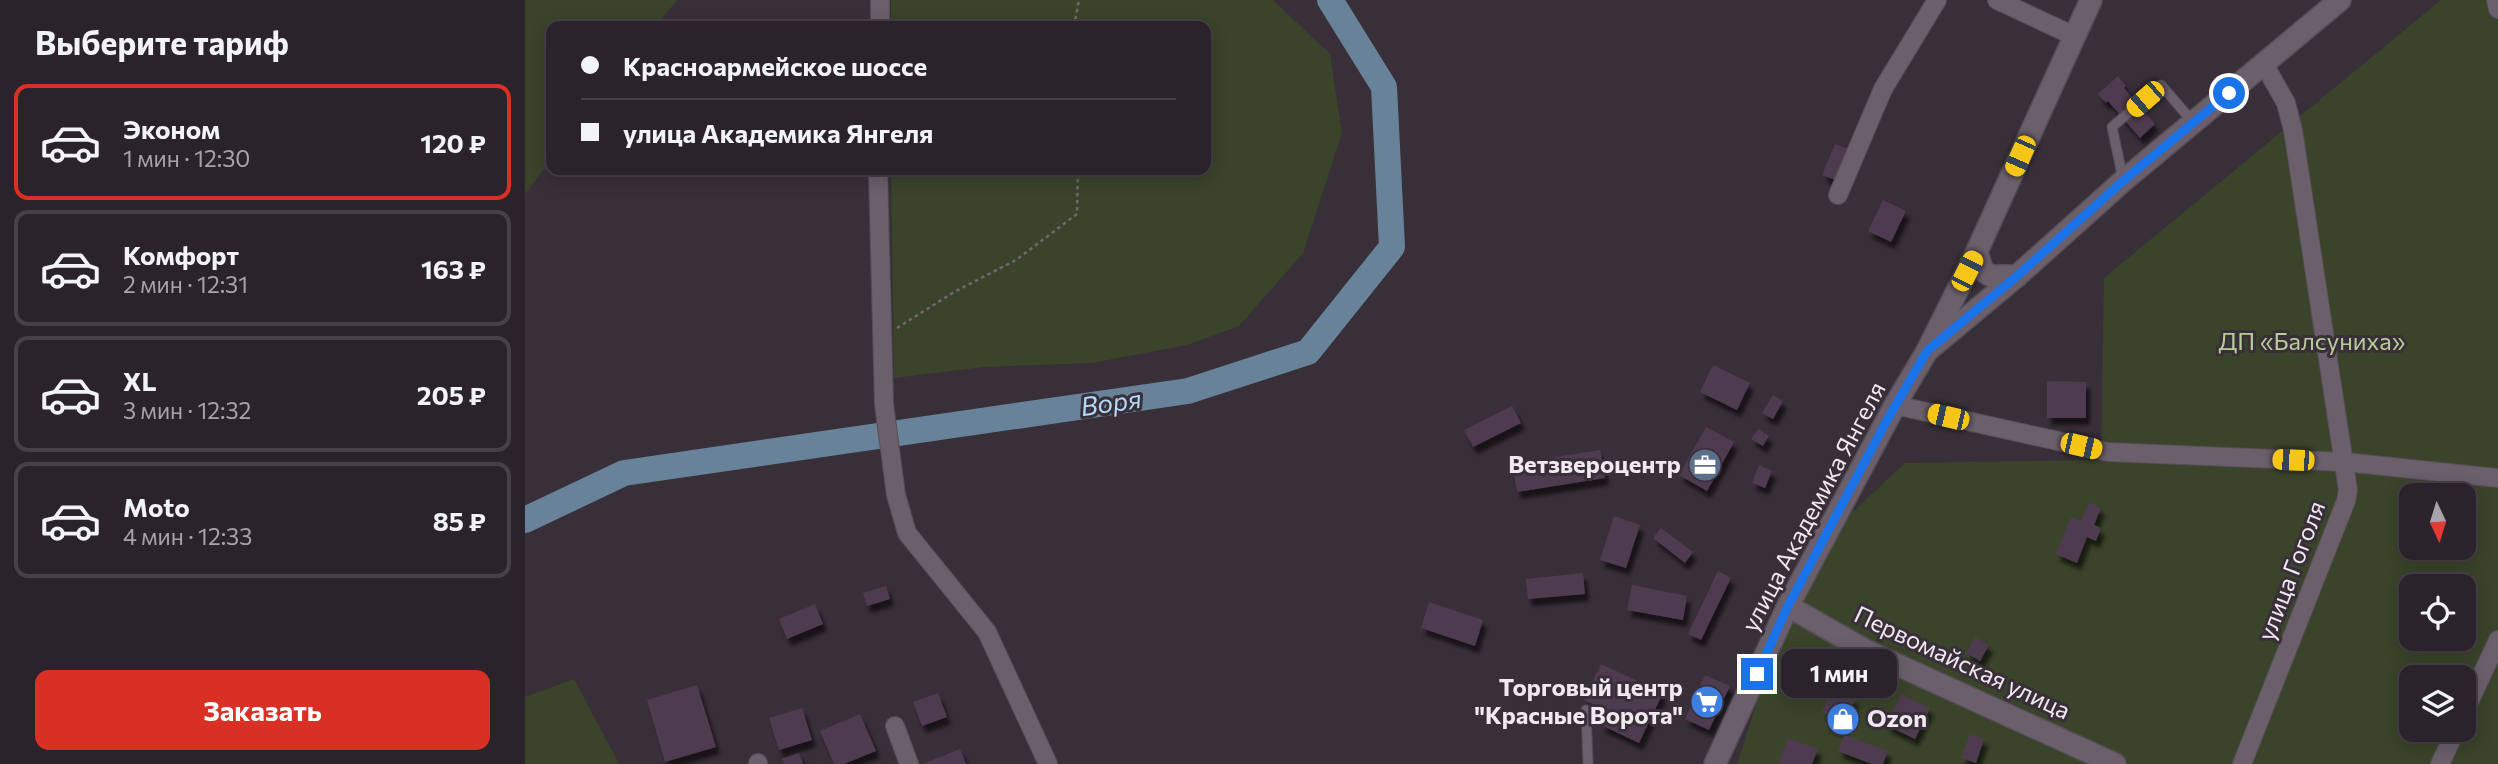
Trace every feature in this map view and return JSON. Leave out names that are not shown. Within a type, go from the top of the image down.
[{"type":"main road","name":"улица Академика Янгеля","points":[[1715,764],[1788,606],[1895,405],[1927,351],[1977,251],[2091,0]]},
{"type":"main road","points":[[1927,351],[2017,276],[2123,181],[2340,0]]},
{"type":"main road","points":[[1977,251],[1982,270],[1991,276],[2017,276]]},
{"type":"main road","name":"Первомайская улица","points":[[1788,606],[1867,651],[2115,764]]},
{"type":"street","points":[[880,0],[880,21]]},
{"type":"street","points":[[1838,195],[1883,89],[1937,0]]},
{"type":"street","points":[[1997,0],[2074,36]]},
{"type":"street","points":[[2495,0],[2498,9]]},
{"type":"street","name":"улица Гоголя","points":[[2242,764],[2348,490],[2293,130],[2286,103],[2264,64]]},
{"type":"street","points":[[878,175],[884,404],[895,495],[907,533],[987,632],[1048,764]]},
{"type":"street","points":[[1895,405],[2108,452],[2345,462],[2498,478]]},
{"type":"street","points":[[2476,687],[2498,640]]},
{"type":"street","points":[[895,726],[909,764]]},
{"type":"street","points":[[2440,764],[2450,742]]},
{"type":"lane","points":[[2123,181],[2112,127],[2161,85],[2193,122]]},
{"type":"lane","points":[[1586,710],[1588,764]]},
{"type":"path","points":[[1075,21],[1079,0]]},
{"type":"path","points":[[882,338],[954,292],[1016,260],[1077,214],[1078,175]]},
{"type":"green space","points":[[525,0],[677,0],[660,21],[546,21],[546,167],[525,194]]},
{"type":"green space","points":[[891,0],[1273,0],[1330,54],[1342,133],[1303,253],[1239,326],[1187,345],[1092,363],[984,367],[894,378],[891,175],[1211,175],[1211,21],[891,21]]},
{"type":"green space","name":"ДП «Балсуниха»","points":[[2441,0],[2498,0],[2498,764],[1737,764],[1788,606],[1827,536],[1905,463],[2101,460],[2104,278]]},
{"type":"green space","points":[[574,679],[619,764],[525,764],[525,697]]},
{"type":"building","points":[[2118,76],[2126,86],[2124,88],[2155,124],[2140,138],[2108,101],[2106,103],[2098,94]]},
{"type":"building","points":[[1835,144],[1854,151],[1841,182],[1822,175]]},
{"type":"building","points":[[1883,200],[1906,211],[1891,242],[1868,231]]},
{"type":"building","points":[[1713,365],[1750,383],[1737,410],[1700,392]]},
{"type":"building","points":[[2047,381],[2086,382],[2086,418],[2047,418]]},
{"type":"building","points":[[1773,395],[1783,401],[1773,419],[1762,413]]},
{"type":"building","points":[[1512,406],[1521,423],[1473,447],[1464,430]]},
{"type":"building","points":[[1706,427],[1734,442],[1707,491],[1679,475]]},
{"type":"building","points":[[1758,429],[1769,436],[1763,446],[1751,439]]},
{"type":"building","points":[[1600,450],[1605,478],[1517,492],[1512,464]]},
{"type":"building","points":[[1759,465],[1772,471],[1765,488],[1752,483]]},
{"type":"building","points":[[2089,502],[2101,508],[2094,525],[2101,528],[2096,541],[2087,537],[2077,563],[2056,554],[2071,517],[2081,521]]},
{"type":"building","points":[[1614,516],[1640,525],[1626,568],[1600,560]]},
{"type":"building","points":[[1661,528],[1693,552],[1685,563],[1653,538]]},
{"type":"building","points":[[1718,571],[1731,578],[1701,640],[1688,634]]},
{"type":"building","points":[[1583,573],[1585,594],[1528,599],[1526,579]]},
{"type":"building","points":[[1632,585],[1687,596],[1683,620],[1627,610]]},
{"type":"building","points":[[886,586],[890,599],[867,606],[863,593]]},
{"type":"building","points":[[1429,602],[1483,620],[1475,646],[1421,628]]},
{"type":"building","points":[[815,604],[823,624],[787,639],[779,619]]},
{"type":"building","points":[[1975,637],[1989,645],[1980,661],[1966,653]]},
{"type":"building","points":[[1601,664],[1663,693],[1639,743],[1601,725],[1607,711],[1584,700]]},
{"type":"building","name":"Торговый центр \"Красные Ворота\"","points":[[1705,675],[1730,686],[1709,730],[1685,719]]},
{"type":"building","points":[[697,685],[716,747],[665,762],[647,700]]},
{"type":"building","points":[[1838,691],[1855,699],[1842,731],[1825,724],[1829,715],[1822,712],[1829,695],[1836,698]]},
{"type":"building","points":[[938,693],[947,717],[922,726],[913,702]]},
{"type":"building","points":[[1901,694],[1930,708],[1915,739],[1886,725]]},
{"type":"building","points":[[802,708],[812,740],[779,750],[769,718]]},
{"type":"building","points":[[860,714],[876,751],[844,764],[834,764],[820,731]]},
{"type":"building","points":[[1970,734],[1984,739],[1976,763],[1961,758]]},
{"type":"building","points":[[1844,735],[1888,751],[1883,764],[1872,764],[1838,751]]},
{"type":"building","points":[[1788,738],[1818,749],[1812,764],[1778,764]]},
{"type":"building","points":[[960,749],[966,764],[923,764]]},
{"type":"building","points":[[799,753],[803,764],[784,764],[782,759]]},
{"type":"waterway","name":"Воря","points":[[525,520],[624,473],[1188,391],[1308,352],[1392,247],[1384,87],[1330,0]]},
{"type":"place","name":"Ветзвероцентр","points":[[1705,465]]},
{"type":"place","name":"Торговый центр \"Красные Ворота\"","points":[[1707,702]]},
{"type":"place","name":"Ozon","points":[[1843,719]]},
{"type":"route","points":[[1757,674],[1788,606],[1927,351],[2229,93]]}]
